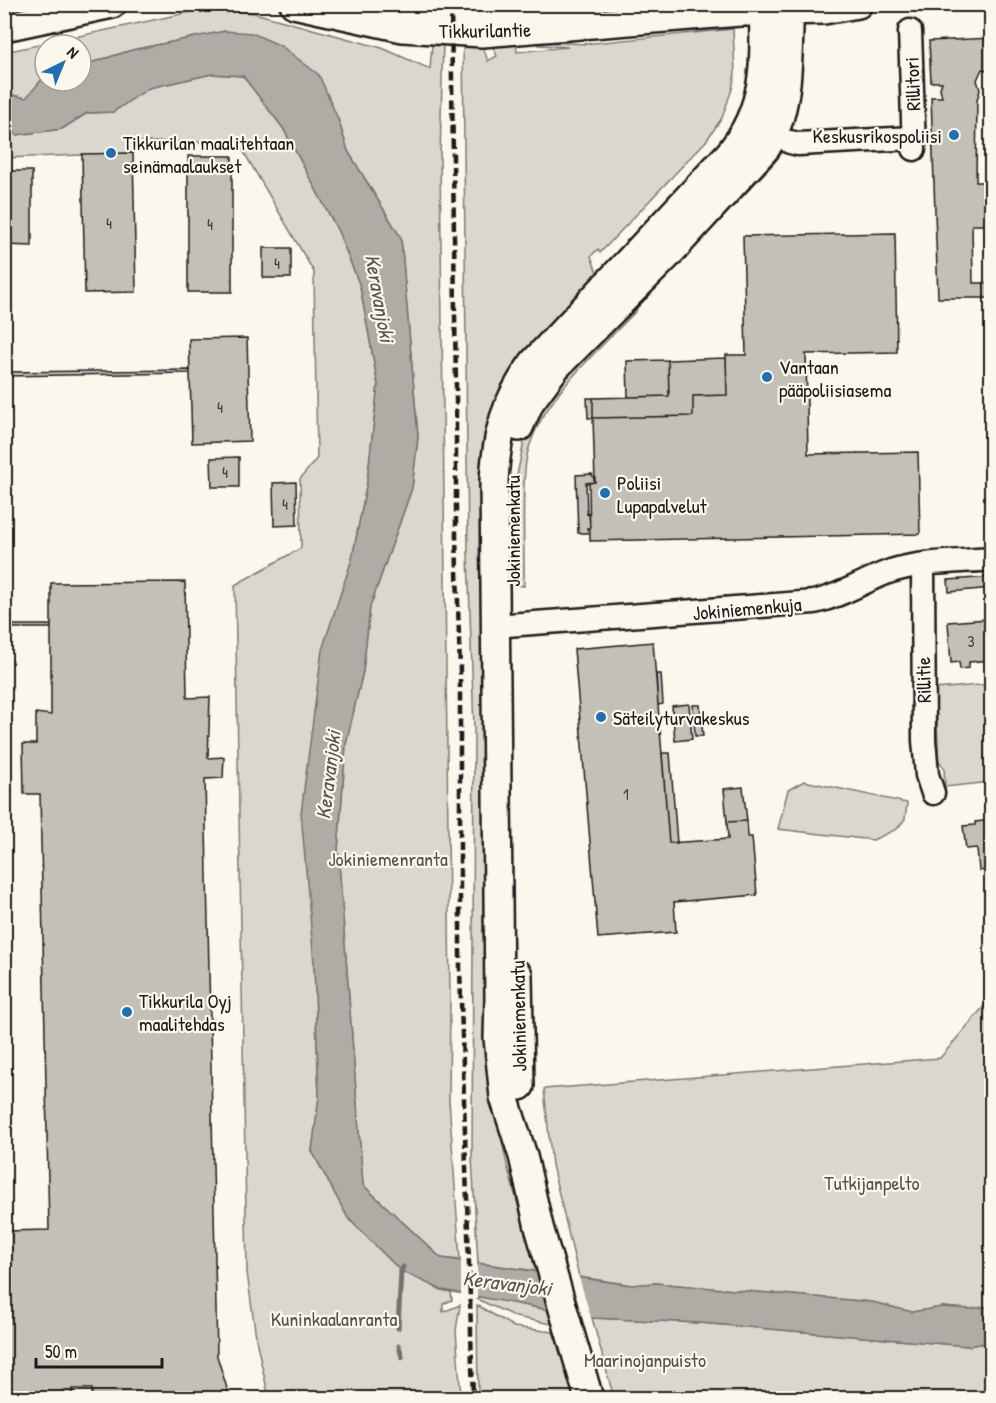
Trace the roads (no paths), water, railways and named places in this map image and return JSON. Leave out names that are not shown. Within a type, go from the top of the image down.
[{"type":"main road","points":[[4,27],[112,4]]},
{"type":"main road","name":"Tikkurilantie","points":[[294,4],[481,14],[583,4]]},
{"type":"main road","name":"Tikkurilantie","points":[[401,10],[482,33],[777,7],[824,10],[858,4]]},
{"type":"main road","name":"Jokiniemenkatu","points":[[589,1398],[539,1227],[523,1156],[504,625],[513,449],[530,402],[556,367],[675,248],[765,148],[774,131],[784,93],[777,7]]},
{"type":"street","name":"Rillitori","points":[[790,142],[798,144],[914,143],[910,31]]},
{"type":"street","name":"Jokiniemenkuja","points":[[504,625],[814,602],[829,599],[889,572],[923,565],[992,559]]},
{"type":"street","name":"Rillitie","points":[[923,565],[924,740],[927,775],[933,793]]},
{"type":"water","name":"Keravanjoki","points":[[225,31],[252,33],[281,46],[319,75],[338,119],[348,151],[401,238],[418,437],[412,488],[370,607],[363,671],[346,744],[338,850],[363,1185],[441,1258],[631,1285],[655,1283],[872,1302],[912,1312],[942,1307],[970,1309],[991,1306],[991,1342],[968,1346],[700,1323],[592,1318],[442,1290],[401,1271],[348,1218],[312,1151],[319,1097],[314,963],[301,813],[322,650],[352,559],[367,482],[378,385],[360,286],[338,231],[283,128],[243,76],[212,74],[149,88],[113,112],[87,113],[62,129],[17,135],[5,125],[4,87],[8,94],[26,98],[33,90],[33,93],[93,93],[93,62],[132,50]]},
{"type":"waterway","points":[[398,1328],[403,1267]]},
{"type":"waterway","points":[[399,1346],[402,1357]]},
{"type":"railway","points":[[451,4],[456,536],[460,671],[460,967],[473,1398]]},
{"type":"place","name":"Keskusrikospoliisi","points":[[954,135]]},
{"type":"place","name":"Tikkurilan maalitehtaan seinämaalaukset","points":[[111,153]]},
{"type":"place","name":"Vantaan pääpoliisiasema","points":[[767,377]]},
{"type":"place","name":"Poliisi Lupapalvelut","points":[[605,493]]},
{"type":"place","name":"Säteilyturvakeskus","points":[[601,717]]},
{"type":"place","name":"Tikkurila Oyj maalitehdas","points":[[127,1012]]},
{"type":"park label","name":"Jokiniemenranta","points":[[388,858]]},
{"type":"park label","name":"Tutkijanpelto","points":[[872,1182]]},
{"type":"park label","name":"Kuninkaalanranta","points":[[334,1318]]},
{"type":"park label","name":"Maarinojanpuisto","points":[[645,1359]]}]
